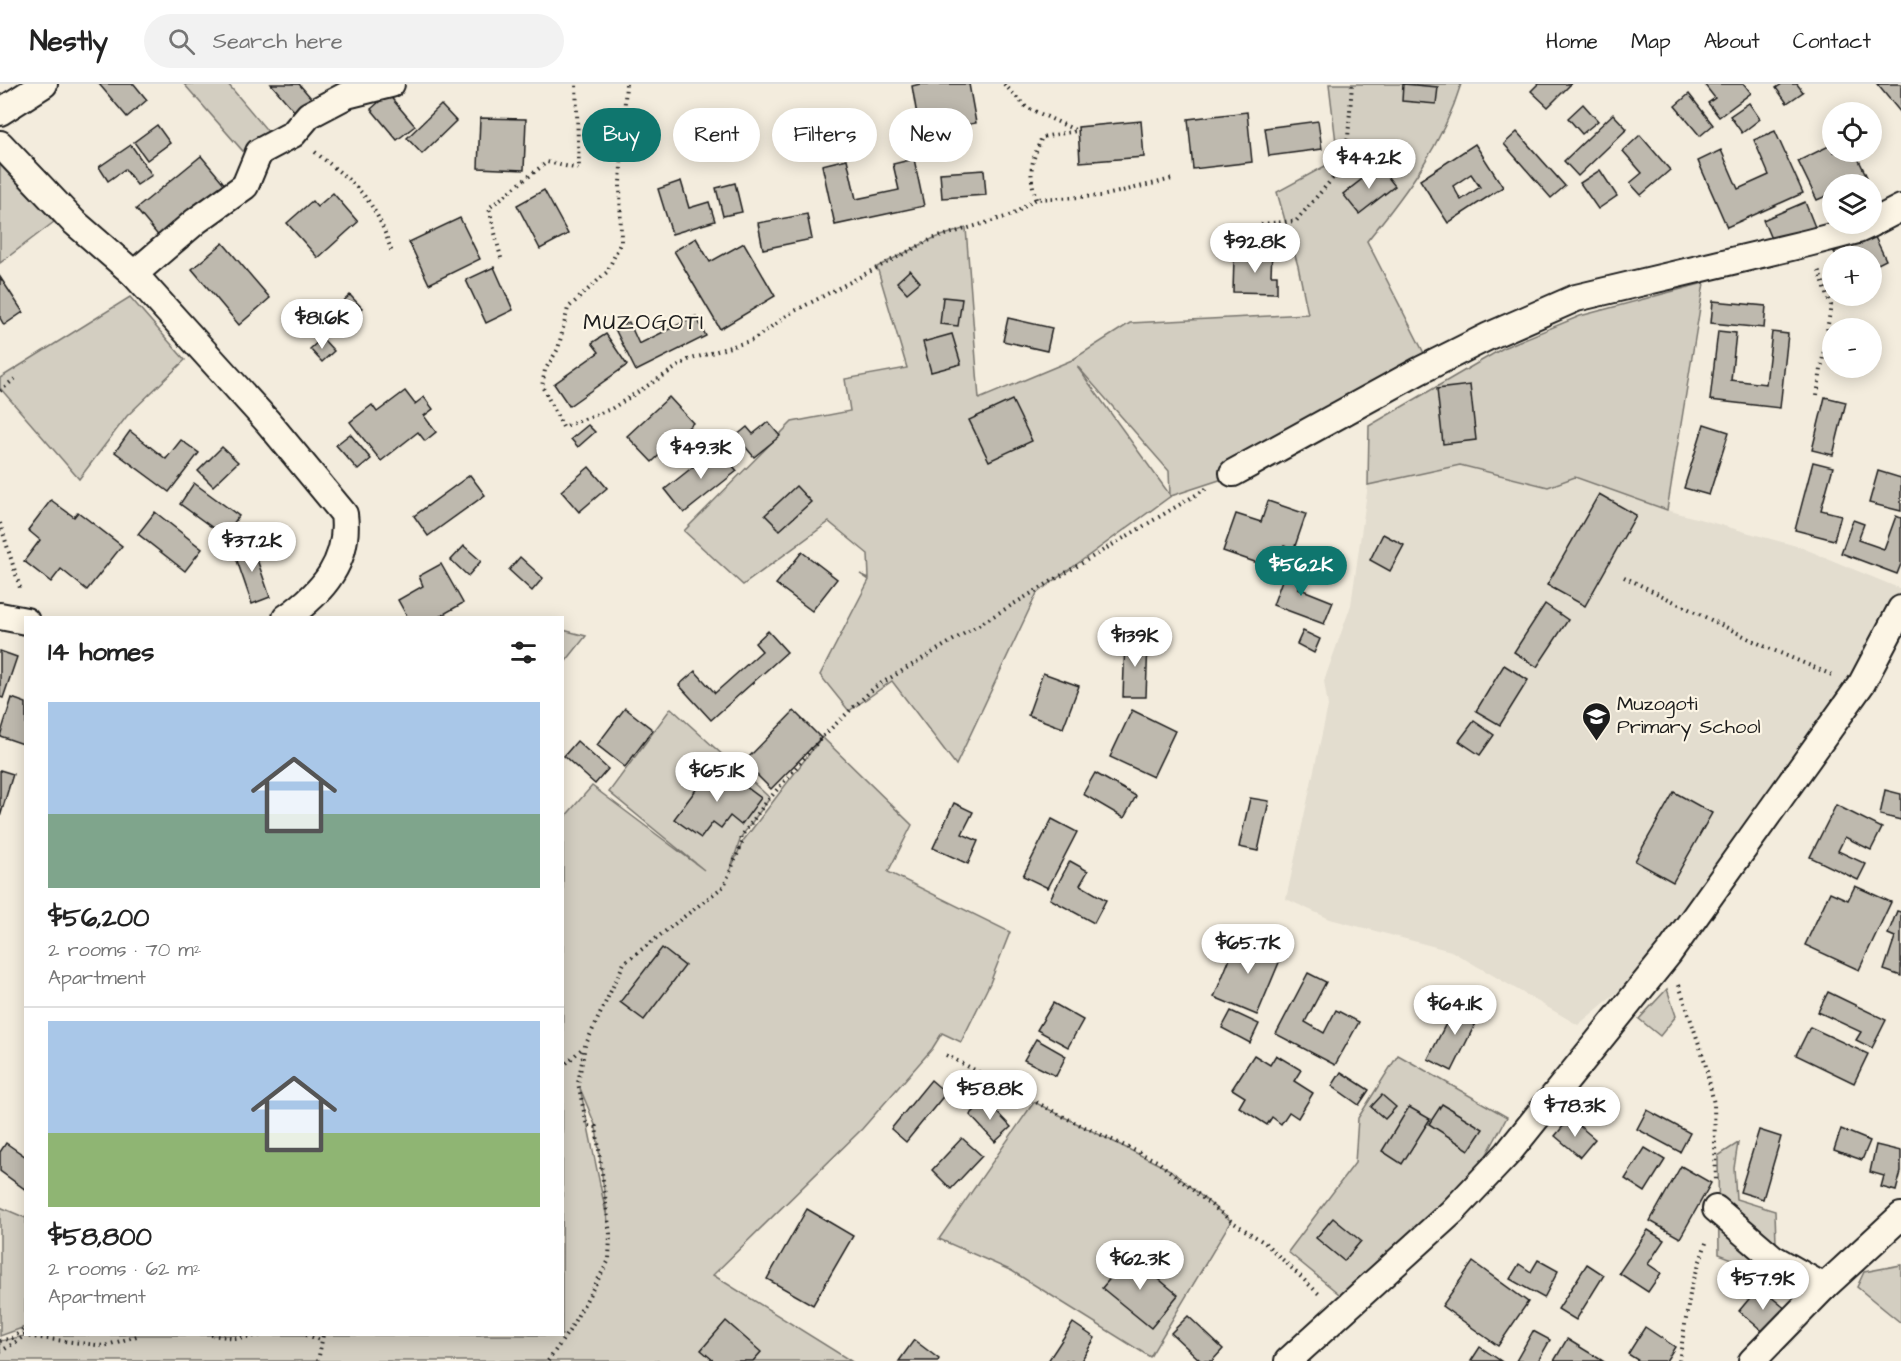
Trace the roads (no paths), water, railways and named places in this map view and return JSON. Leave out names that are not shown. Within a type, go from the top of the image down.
[{"type":"street","points":[[0,112],[44,84]]},
{"type":"street","points":[[134,274],[196,221],[245,186],[259,152],[293,134],[309,115],[347,95],[391,84]]},
{"type":"street","points":[[0,144],[73,221],[134,274],[268,422],[344,514],[344,543],[339,563],[325,585],[288,616]]},
{"type":"street","points":[[1882,218],[1901,208]]},
{"type":"street","points":[[1233,473],[1439,361],[1576,298],[1843,234]]},
{"type":"street","points":[[0,616],[24,609]]},
{"type":"street","points":[[1288,1361],[1452,1212],[1508,1153],[1669,953],[1862,683],[1901,609]]},
{"type":"street","points":[[1716,1209],[1773,1258],[1824,1287]]},
{"type":"street","points":[[1752,1361],[1824,1287],[1901,1216]]},
{"type":"place","name":"Muzogoti Primary School","points":[[1596,742]]},
{"type":"district","name":"MUZOGOTI","points":[[644,322]]}]
